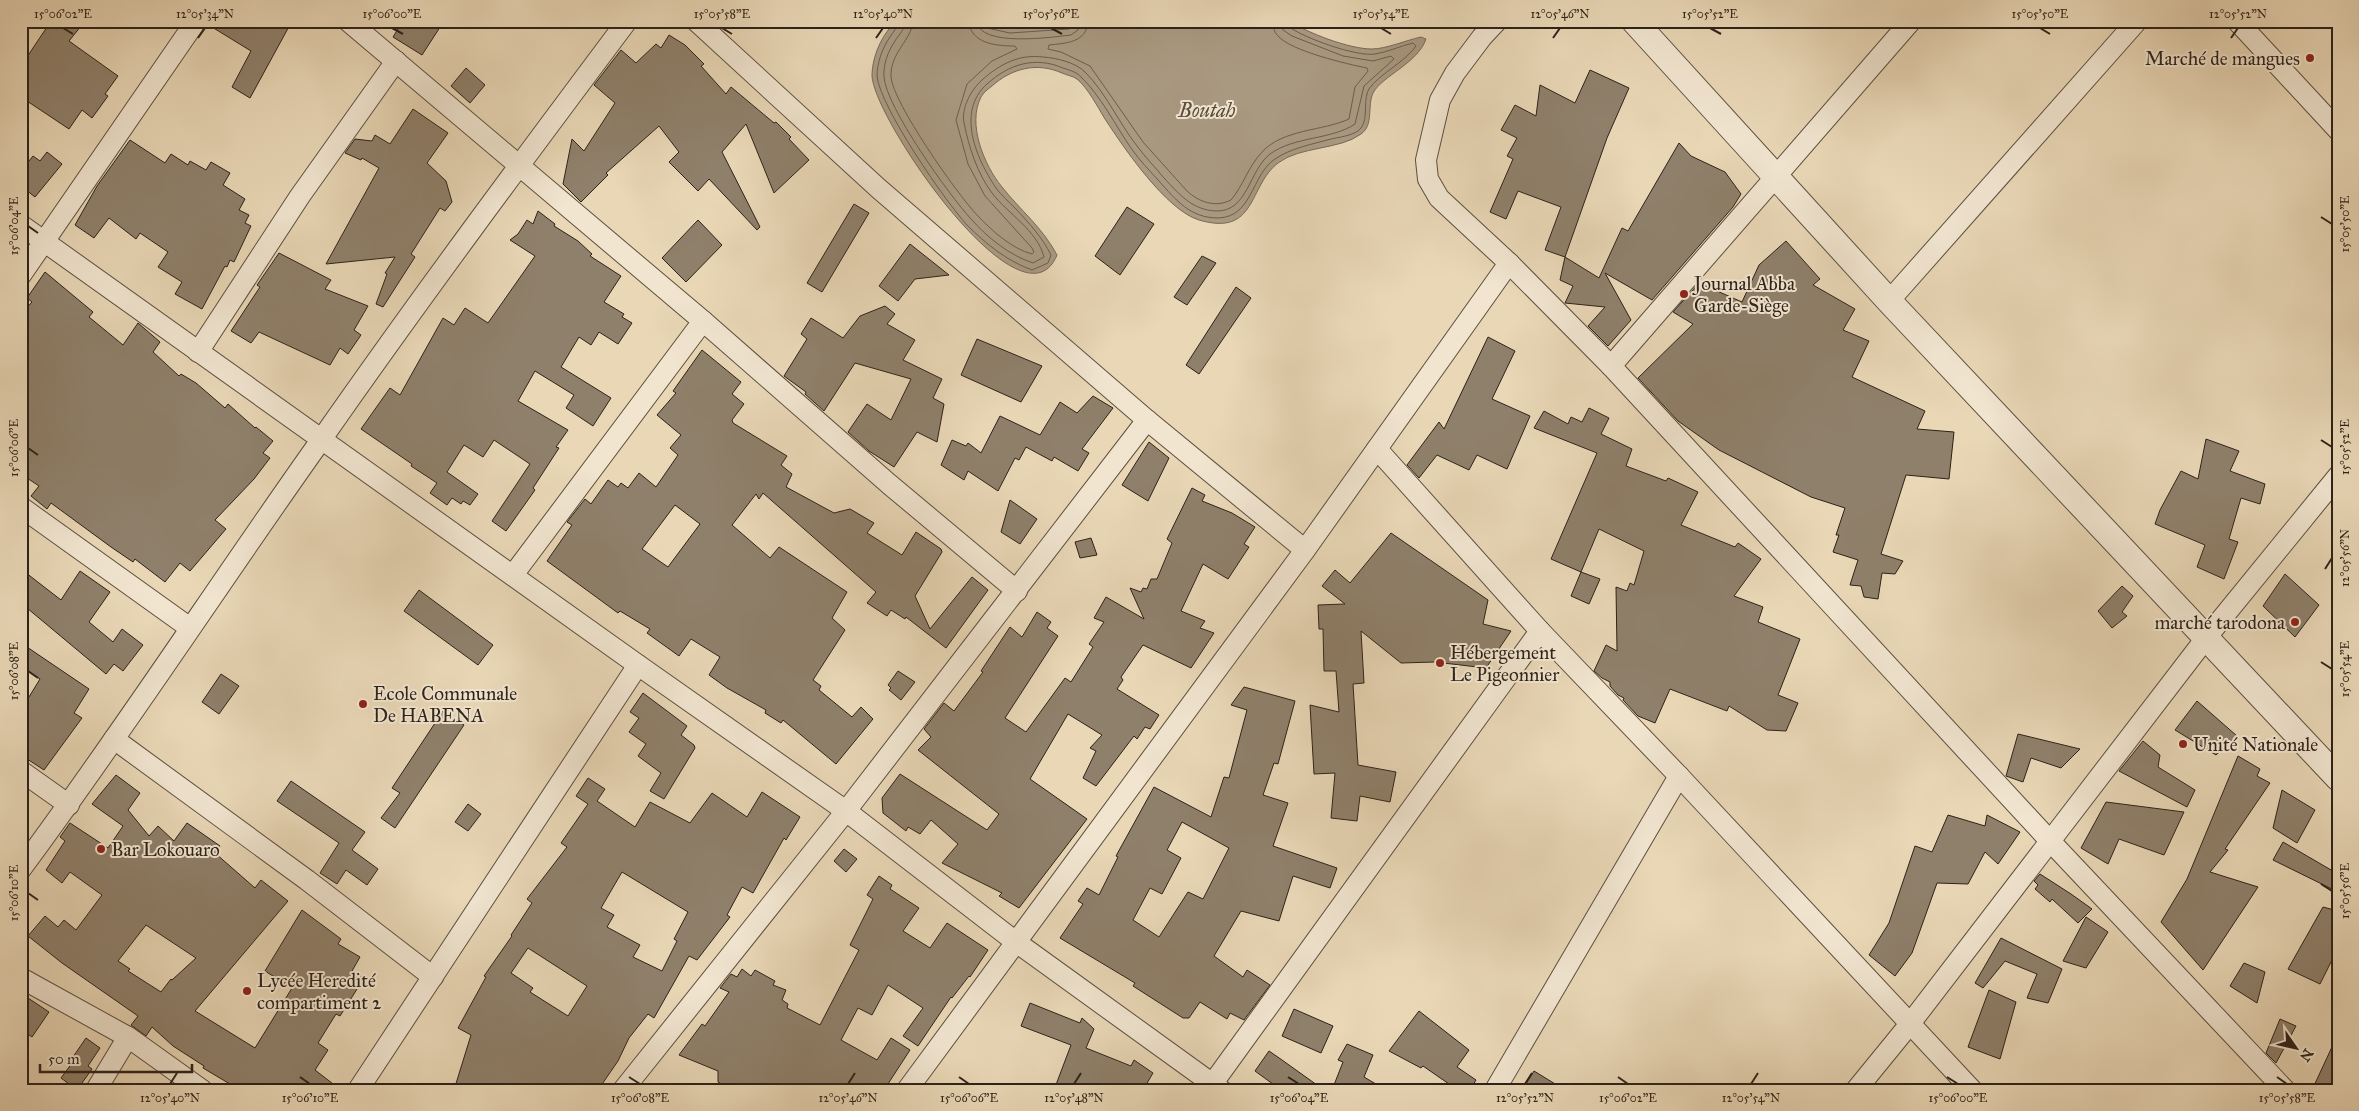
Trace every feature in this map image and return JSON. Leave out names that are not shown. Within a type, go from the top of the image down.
[{"type":"street","points":[[21,275],[196,21]]},
{"type":"street","points":[[348,21],[703,321],[889,484],[1017,591]]},
{"type":"street","points":[[21,869],[69,805],[321,440],[519,165],[627,21]]},
{"type":"street","points":[[696,21],[878,188],[1147,420],[1305,550]]},
{"type":"street","points":[[1497,21],[1482,36],[1440,100],[1426,160],[1428,179],[1439,198],[1509,263],[1610,366],[2051,842],[2285,1090]]},
{"type":"street","points":[[1634,21],[1889,301],[2338,778]]},
{"type":"street","points":[[1610,366],[1911,21]]},
{"type":"street","points":[[1889,301],[2138,21]]},
{"type":"street","points":[[2237,21],[2338,130]]},
{"type":"street","points":[[198,352],[300,196],[396,61]]},
{"type":"street","points":[[21,224],[638,666],[846,811],[1016,942],[1214,1088],[1540,631]]},
{"type":"street","points":[[907,1090],[1305,550],[1509,263]]},
{"type":"street","points":[[513,575],[703,321]]},
{"type":"street","points":[[623,1090],[846,811],[1147,420]]},
{"type":"street","points":[[1377,449],[1540,631],[1679,776],[1909,1025],[1972,1090]]},
{"type":"street","points":[[1856,1090],[2051,842],[2206,638],[2338,476]]},
{"type":"street","points":[[21,507],[190,628]]},
{"type":"street","points":[[358,1090],[638,666]]},
{"type":"street","points":[[114,739],[307,880],[433,977]]},
{"type":"street","points":[[21,771],[69,805]]},
{"type":"street","points":[[1495,1090],[1679,776]]},
{"type":"street","points":[[21,978],[128,1037],[202,1090]]},
{"type":"street","points":[[96,1090],[128,1037]]},
{"type":"water","name":"Boutah","points":[[897,21],[978,21],[1010,28],[1041,27],[1079,21],[1289,21],[1329,40],[1363,48],[1384,48],[1421,37],[1426,39],[1416,55],[1384,81],[1373,93],[1368,126],[1361,134],[1342,143],[1297,154],[1278,163],[1268,173],[1242,216],[1232,222],[1218,223],[1199,220],[1186,214],[1173,204],[1134,161],[1089,92],[1077,79],[1043,68],[1025,69],[1008,75],[989,88],[981,97],[977,108],[977,132],[984,156],[995,178],[1038,228],[1057,255],[1039,273],[1014,268],[984,246],[952,213],[922,174],[897,134],[879,100],[872,76],[872,69],[882,39]]},
{"type":"building","points":[[51,21],[85,21],[69,41],[118,76],[105,94],[108,96],[92,118],[82,110],[69,129],[21,97],[21,66]]},
{"type":"building","points":[[208,21],[292,21],[250,98],[232,87],[251,51],[207,24]]},
{"type":"building","points":[[403,21],[444,21],[422,55],[393,37]]},
{"type":"building","points":[[669,35],[685,45],[704,64],[701,66],[726,94],[731,87],[774,123],[776,122],[809,160],[774,193],[746,124],[722,152],[760,227],[757,230],[709,179],[698,191],[669,162],[679,152],[659,126],[606,173],[608,175],[581,202],[563,184],[572,139],[584,151],[615,103],[594,85],[621,50],[636,63],[656,44],[661,48]]},
{"type":"building","points":[[466,68],[485,85],[470,103],[451,86]]},
{"type":"building","points":[[1590,70],[1629,88],[1607,138],[1565,257],[1545,250],[1561,207],[1518,191],[1506,219],[1490,212],[1513,159],[1507,156],[1517,138],[1501,130],[1515,105],[1536,116],[1540,85],[1575,103]]},
{"type":"building","points":[[413,109],[448,133],[427,163],[446,181],[452,202],[445,211],[440,208],[411,254],[415,257],[383,307],[376,304],[387,274],[385,273],[395,257],[326,264],[379,168],[362,158],[361,160],[345,153],[355,139],[372,141],[375,135],[390,144]]},
{"type":"building","points":[[130,140],[165,163],[171,154],[188,165],[190,161],[206,170],[211,162],[230,173],[223,185],[245,199],[239,210],[249,215],[245,223],[251,226],[234,262],[230,260],[227,267],[225,266],[202,309],[175,294],[182,282],[158,267],[168,252],[140,233],[136,239],[109,218],[94,238],[75,225],[97,186]]},
{"type":"building","points":[[1679,143],[1691,156],[1725,172],[1741,194],[1733,207],[1652,300],[1605,273],[1631,320],[1608,346],[1588,326],[1605,307],[1565,303],[1573,286],[1560,280],[1565,257],[1599,278],[1622,228],[1628,231]]},
{"type":"building","points":[[47,152],[62,164],[35,197],[21,186],[21,171],[33,156],[40,161]]},
{"type":"building","points":[[854,204],[869,213],[822,292],[807,283]]},
{"type":"building","points":[[1127,207],[1154,224],[1120,275],[1095,256]]},
{"type":"building","points":[[538,211],[555,224],[554,226],[578,241],[592,254],[590,256],[621,276],[604,302],[624,314],[622,317],[632,323],[618,344],[599,332],[591,345],[579,337],[561,367],[611,398],[593,426],[566,408],[574,395],[535,371],[518,401],[568,430],[556,447],[559,448],[533,488],[535,490],[506,531],[492,521],[530,464],[494,440],[483,457],[464,445],[447,472],[478,494],[470,505],[463,501],[461,504],[452,498],[447,505],[430,493],[437,483],[361,429],[390,388],[400,395],[443,318],[454,325],[465,308],[488,323],[535,256],[510,240],[518,234],[527,220],[533,224]]},
{"type":"building","points":[[698,220],[722,245],[686,282],[662,258]]},
{"type":"building","points":[[1786,241],[1820,279],[1813,285],[1855,309],[1843,330],[1869,341],[1852,377],[1925,411],[1917,429],[1954,432],[1949,479],[1906,475],[1881,554],[1903,561],[1895,574],[1882,573],[1878,599],[1864,597],[1861,586],[1850,585],[1858,560],[1833,552],[1839,535],[1836,535],[1845,508],[1811,497],[1719,450],[1678,421],[1638,378],[1693,324],[1673,312],[1699,283],[1742,302],[1759,265]]},
{"type":"building","points":[[910,244],[949,275],[915,279],[898,301],[879,286]]},
{"type":"building","points":[[279,253],[331,280],[325,289],[368,306],[354,330],[361,335],[348,354],[340,348],[330,365],[259,332],[251,343],[231,331],[260,287],[257,285]]},
{"type":"building","points":[[1202,256],[1216,263],[1187,305],[1174,297]]},
{"type":"building","points":[[45,272],[93,312],[89,317],[123,345],[138,323],[160,342],[153,352],[179,376],[181,374],[196,383],[225,408],[228,404],[273,441],[263,453],[270,458],[254,479],[215,520],[226,529],[190,571],[180,563],[165,582],[135,559],[133,562],[111,547],[51,503],[47,509],[31,496],[39,486],[21,474],[21,462],[29,450],[21,444],[21,314],[32,302],[27,298]]},
{"type":"building","points":[[1236,287],[1251,298],[1199,374],[1186,365]]},
{"type":"building","points":[[885,306],[895,314],[887,324],[915,340],[903,360],[942,379],[933,398],[944,404],[937,442],[917,432],[894,467],[869,451],[848,432],[867,404],[891,420],[911,379],[855,363],[824,411],[805,394],[806,392],[784,376],[807,339],[801,334],[811,318],[843,338],[860,316]]},
{"type":"building","points":[[1488,337],[1515,351],[1492,399],[1530,416],[1507,469],[1477,455],[1469,470],[1437,455],[1419,478],[1407,465],[1439,422],[1444,429]]},
{"type":"building","points":[[977,339],[1042,366],[1021,402],[961,375]]},
{"type":"building","points":[[702,350],[741,382],[732,394],[744,404],[732,420],[733,423],[787,456],[781,465],[792,474],[786,487],[834,513],[850,509],[874,523],[867,533],[902,555],[916,532],[941,549],[942,552],[915,596],[930,629],[972,577],[988,590],[946,648],[906,617],[905,619],[891,610],[887,616],[867,603],[876,592],[763,493],[759,499],[756,494],[732,525],[770,558],[779,547],[847,592],[832,618],[845,630],[813,680],[821,686],[819,690],[852,717],[861,707],[873,719],[836,764],[783,720],[781,723],[765,713],[766,710],[727,688],[709,675],[720,657],[691,639],[679,656],[647,633],[650,629],[620,611],[618,613],[547,561],[572,525],[567,522],[585,499],[591,504],[608,480],[618,487],[621,483],[628,488],[639,473],[656,487],[678,455],[670,448],[681,435],[657,415],[676,393],[673,391]],"holes":[[[675,505],[700,524],[668,567],[642,549]]]},
{"type":"building","points":[[1093,396],[1113,408],[1082,449],[1089,453],[1078,471],[1054,457],[1052,461],[1026,447],[1019,460],[1015,458],[998,491],[968,471],[964,480],[941,465],[952,440],[966,446],[968,443],[981,453],[1000,416],[1040,435],[1060,402],[1077,413]]},
{"type":"building","points":[[1589,408],[1609,418],[1601,434],[1632,449],[1626,466],[1666,481],[1668,478],[1698,492],[1681,525],[1735,547],[1738,543],[1761,559],[1734,596],[1763,607],[1758,622],[1800,639],[1778,695],[1798,703],[1786,731],[1767,730],[1729,706],[1727,711],[1670,689],[1655,723],[1638,716],[1623,700],[1624,698],[1618,695],[1610,686],[1610,682],[1594,671],[1606,645],[1617,651],[1616,587],[1627,591],[1630,583],[1634,585],[1644,551],[1599,529],[1581,572],[1551,559],[1597,453],[1534,428],[1544,411],[1568,424],[1571,417],[1582,422]]},
{"type":"building","points":[[2206,439],[2239,451],[2230,471],[2265,484],[2260,504],[2241,498],[2229,539],[2238,542],[2224,579],[2197,567],[2205,545],[2155,524],[2160,510],[2181,471],[2198,479]]},
{"type":"building","points":[[1149,442],[1169,458],[1148,501],[1122,485]]},
{"type":"building","points":[[1192,488],[1205,495],[1202,501],[1232,513],[1255,527],[1244,544],[1249,547],[1228,579],[1203,564],[1181,611],[1205,621],[1200,628],[1214,633],[1191,668],[1143,645],[1121,677],[1123,680],[1117,689],[1159,715],[1150,729],[1145,727],[1137,739],[1134,736],[1096,786],[1083,778],[1096,751],[1090,748],[1102,735],[1068,714],[1030,779],[1087,819],[1019,908],[999,896],[1002,893],[942,863],[958,844],[931,820],[920,834],[908,827],[906,831],[883,813],[882,798],[900,774],[987,830],[999,814],[918,750],[931,737],[924,729],[944,703],[954,711],[983,672],[981,671],[1010,627],[1022,637],[1037,612],[1051,622],[1047,628],[1058,636],[1005,718],[1026,732],[1065,678],[1071,682],[1093,647],[1089,644],[1104,622],[1094,618],[1106,597],[1144,619],[1130,588],[1141,592],[1143,588],[1147,589],[1151,579],[1157,579],[1172,543],[1167,539]]},
{"type":"building","points":[[1010,500],[1037,519],[1020,544],[1001,532]]},
{"type":"building","points":[[1391,533],[1488,600],[1483,624],[1511,631],[1486,668],[1435,662],[1401,663],[1361,631],[1364,683],[1353,684],[1358,765],[1396,772],[1390,802],[1360,796],[1357,821],[1331,818],[1335,773],[1314,774],[1310,705],[1339,712],[1336,671],[1324,671],[1323,629],[1319,629],[1318,605],[1345,604],[1322,586],[1335,570],[1350,583]]},
{"type":"building","points":[[1091,538],[1097,555],[1080,558],[1075,542]]},
{"type":"building","points":[[21,569],[61,600],[80,571],[110,592],[89,622],[113,642],[122,629],[143,645],[123,671],[114,664],[106,674],[21,603]]},
{"type":"building","points":[[1581,572],[1600,579],[1589,604],[1571,596]]},
{"type":"building","points":[[2285,574],[2319,605],[2295,637],[2263,606]]},
{"type":"building","points":[[2122,586],[2133,596],[2122,612],[2127,616],[2112,628],[2098,611]]},
{"type":"building","points":[[419,590],[493,645],[478,665],[404,611]]},
{"type":"building","points":[[21,643],[89,689],[74,713],[82,718],[44,770],[21,755],[21,710],[40,679],[21,666]]},
{"type":"building","points":[[898,671],[915,682],[901,700],[889,690],[891,688],[888,685]]},
{"type":"building","points":[[221,674],[239,686],[219,714],[202,702]]},
{"type":"building","points":[[1244,687],[1295,701],[1278,764],[1274,763],[1263,795],[1288,803],[1273,846],[1337,868],[1330,888],[1293,876],[1279,921],[1241,911],[1214,956],[1243,977],[1247,970],[1270,985],[1244,1020],[1230,1013],[1227,1019],[1200,1002],[1189,1018],[1183,1018],[1133,986],[1135,983],[1060,938],[1083,904],[1078,901],[1087,888],[1099,895],[1118,857],[1116,856],[1154,787],[1211,817],[1224,777],[1229,778],[1247,710],[1231,705]],"holes":[[[1182,822],[1229,848],[1203,899],[1188,892],[1159,937],[1133,920],[1150,888],[1162,894],[1181,858],[1167,850]]]},
{"type":"building","points":[[643,693],[687,726],[681,735],[694,745],[695,748],[664,799],[650,791],[661,773],[638,756],[646,744],[629,732],[639,718],[630,712]]},
{"type":"building","points":[[2197,701],[2237,736],[2216,755],[2175,730]]},
{"type":"building","points":[[443,711],[464,725],[395,828],[381,818],[400,793],[392,788]]},
{"type":"building","points":[[2018,734],[2080,749],[2061,768],[2031,758],[2023,782],[2006,776]]},
{"type":"building","points":[[2143,741],[2160,755],[2158,767],[2195,790],[2187,807],[2119,771]]},
{"type":"building","points":[[2238,756],[2260,769],[2257,776],[2270,783],[2225,849],[2228,850],[2210,872],[2258,887],[2203,970],[2161,922],[2187,879]]},
{"type":"building","points":[[116,775],[140,793],[128,810],[149,836],[158,826],[174,841],[187,823],[220,846],[215,853],[255,888],[261,880],[288,901],[195,1011],[255,1048],[292,988],[265,971],[302,910],[341,939],[338,944],[360,957],[352,971],[364,978],[340,1016],[336,1014],[318,1043],[328,1050],[315,1070],[341,1090],[240,1090],[203,1068],[204,1066],[173,1046],[152,1027],[146,1036],[131,1025],[138,1016],[62,963],[28,936],[45,916],[58,927],[64,920],[76,930],[102,895],[70,872],[62,883],[46,870],[65,841],[60,837],[70,823],[108,848],[123,826],[92,804]],"holes":[[[146,925],[196,958],[171,979],[161,992],[128,971],[130,969],[118,961]]]},
{"type":"building","points":[[588,778],[605,789],[597,801],[635,827],[650,802],[690,823],[712,793],[747,817],[762,792],[800,817],[786,840],[784,838],[753,893],[742,887],[727,915],[730,917],[697,960],[689,956],[654,1018],[648,1014],[629,1038],[618,1061],[598,1090],[454,1090],[471,1035],[458,1028],[486,977],[484,976],[532,903],[527,899],[567,847],[561,843],[588,804],[576,796]],"holes":[[[622,872],[688,912],[674,939],[677,941],[662,971],[633,957],[640,945],[607,927],[614,915],[601,908]],[[528,948],[587,986],[568,1016],[530,992],[533,988],[511,973]]]},
{"type":"building","points":[[291,781],[365,832],[352,850],[378,869],[367,885],[346,870],[337,884],[320,873],[339,843],[277,801]]},
{"type":"building","points":[[2282,790],[2315,810],[2297,843],[2273,828]]},
{"type":"building","points":[[2106,802],[2184,812],[2164,855],[2119,839],[2108,864],[2081,848]]},
{"type":"building","points":[[468,804],[481,814],[468,831],[455,822]]},
{"type":"building","points":[[1948,815],[1985,826],[1987,815],[2020,832],[1998,864],[1985,852],[1968,884],[1937,883],[1912,953],[1895,976],[1869,955],[1889,923],[1915,846],[1932,852]]},
{"type":"building","points":[[2283,842],[2338,874],[2338,892],[2273,860]]},
{"type":"building","points":[[844,849],[857,859],[846,872],[834,861]]},
{"type":"building","points":[[2040,874],[2092,909],[2078,923],[2052,899],[2050,902],[2035,889],[2038,885],[2034,881]]},
{"type":"building","points":[[879,876],[892,885],[890,889],[919,908],[903,931],[930,948],[947,923],[988,950],[970,977],[951,997],[918,1046],[903,1036],[923,1008],[888,985],[872,1015],[858,1008],[841,1040],[877,1060],[891,1038],[910,1050],[884,1090],[759,1090],[748,1084],[745,1090],[733,1090],[718,1082],[718,1071],[679,1055],[702,1024],[705,1026],[729,992],[720,988],[731,974],[737,977],[742,969],[751,976],[755,970],[775,981],[773,985],[786,990],[782,1000],[788,1004],[787,1008],[820,1025],[859,950],[850,945],[873,899],[867,895]]},
{"type":"building","points":[[2323,907],[2338,911],[2338,948],[2320,984],[2288,969]]},
{"type":"building","points":[[2086,917],[2108,932],[2086,968],[2063,961]]},
{"type":"building","points":[[2001,938],[2062,969],[2048,1003],[2027,998],[2037,974],[2005,961],[1983,988],[1975,983]]},
{"type":"building","points":[[2244,963],[2265,972],[2257,1003],[2230,986]]},
{"type":"building","points":[[1989,990],[2016,1002],[2000,1059],[1968,1047]]},
{"type":"building","points":[[28,998],[49,1012],[32,1037],[21,1029],[21,1007]]},
{"type":"building","points":[[1030,1003],[1080,1023],[1082,1018],[1094,1029],[1086,1048],[1131,1066],[1134,1060],[1153,1073],[1143,1090],[1054,1090],[1071,1045],[1021,1026]]},
{"type":"building","points":[[1294,1009],[1333,1026],[1321,1053],[1282,1036]]},
{"type":"building","points":[[1419,1011],[1469,1050],[1457,1067],[1476,1080],[1470,1090],[1445,1090],[1449,1084],[1423,1066],[1421,1068],[1389,1051]]},
{"type":"building","points":[[2280,1019],[2296,1026],[2276,1063],[2266,1053]]},
{"type":"building","points":[[2338,1034],[2338,1089],[2330,1087],[2328,1090],[2312,1090]]},
{"type":"building","points":[[86,1038],[100,1048],[88,1066],[92,1069],[77,1090],[61,1078],[75,1059],[73,1057]]},
{"type":"building","points":[[1347,1044],[1373,1055],[1364,1077],[1386,1090],[1332,1090],[1343,1062],[1338,1060]]},
{"type":"building","points":[[1269,1051],[1324,1090],[1281,1090],[1255,1071]]},
{"type":"building","points":[[1534,1071],[1565,1090],[1522,1090]]},
{"type":"place","name":"Marché de mangues","points":[[2310,58]]},
{"type":"place","name":"Journal Abba Garde-Siège","points":[[1684,294]]},
{"type":"place","name":"marché tarodona","points":[[2295,622]]},
{"type":"place","name":"Hébergement Le Pigeonnier","points":[[1440,663]]},
{"type":"place","name":"Ecole Communale De HABENA","points":[[363,704]]},
{"type":"place","name":"Unité Nationale","points":[[2183,744]]},
{"type":"place","name":"Bar Lokouaro","points":[[101,849]]},
{"type":"place","name":"Lycée Heredité compartiment 2","points":[[247,991]]}]
